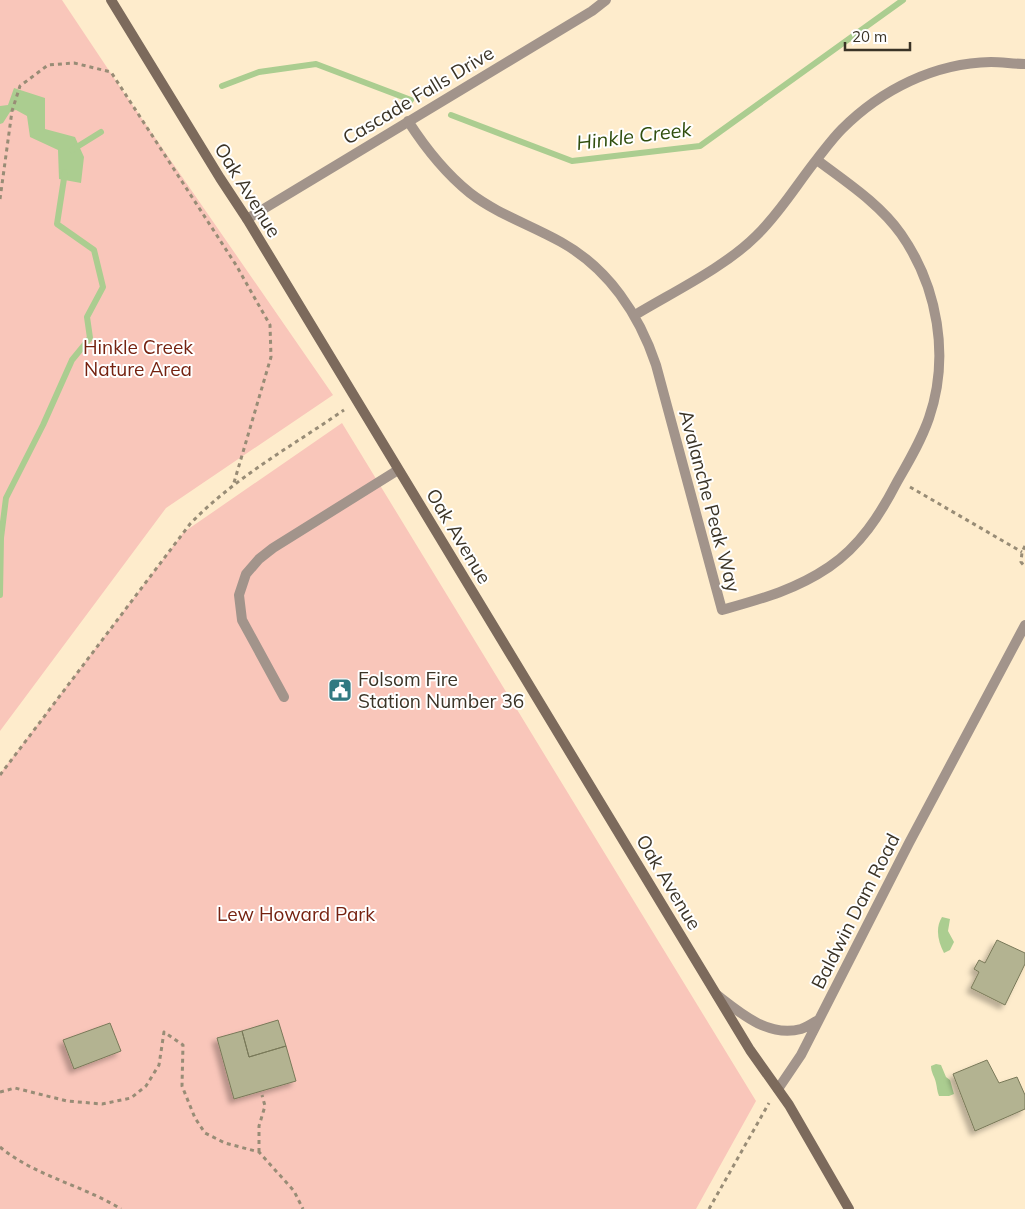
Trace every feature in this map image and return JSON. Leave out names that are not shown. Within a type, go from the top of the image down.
[{"type":"main road","name":"Oak Avenue","points":[[112,0],[247,219],[750,1050],[788,1105],[849,1209]]},
{"type":"street","name":"Cascade Falls Drive","points":[[247,219],[586,14],[606,0]]},
{"type":"street","points":[[635,314],[728,260],[755,238],[771,221],[840,130],[869,105],[891,90],[926,74],[951,67],[990,62],[1025,64]]},
{"type":"street","name":"Avalanche Peak Way","points":[[408,121],[423,144],[446,172],[472,194],[561,242],[581,255],[607,278],[635,314],[649,344],[656,365],[722,610],[798,586],[831,566],[850,550],[868,531],[882,510],[920,440],[930,417],[938,379],[938,328],[933,303],[920,267],[901,234],[885,215],[856,189],[817,160]]},
{"type":"street","points":[[284,697],[242,620],[239,595],[246,574],[259,559],[273,548],[398,470]]},
{"type":"street","name":"Baldwin Dam Road","points":[[778,1089],[800,1055],[1025,626]]},
{"type":"street","points":[[717,995],[751,1020],[771,1028],[782,1030],[800,1029],[818,1020]]},
{"type":"path","points":[[0,199],[12,111],[20,86],[48,65],[74,63],[112,72],[236,265],[270,325],[271,357],[233,486]]},
{"type":"path","points":[[0,775],[190,524],[207,506],[233,486],[357,402]]},
{"type":"path","points":[[898,481],[1022,552]]},
{"type":"path","points":[[1025,546],[1021,562],[1025,567]]},
{"type":"path","points":[[0,1092],[15,1088],[67,1101],[102,1104],[130,1098],[146,1086],[159,1065],[164,1032],[183,1046],[182,1086],[195,1118],[205,1133],[225,1143],[259,1152],[294,1191],[303,1209]]},
{"type":"path","points":[[709,1209],[778,1089]]},
{"type":"path","points":[[259,1152],[259,1126],[265,1106],[262,1095]]},
{"type":"path","points":[[0,1147],[16,1160],[78,1187],[121,1209]]},
{"type":"green space","name":"Hinkle Creek Nature Area","points":[[0,0],[62,0],[333,395],[166,508],[0,731]]},
{"type":"green space","name":"Lew Howard Park","points":[[342,423],[756,1101],[696,1209],[0,1209],[0,774],[184,532]]},
{"type":"shaded area","points":[[14,88],[45,98],[45,129],[75,137],[84,157],[81,183],[59,179],[58,150],[30,137],[27,116],[16,110],[10,112],[3,123],[0,124],[0,106],[8,105]]},
{"type":"shaded area","points":[[942,917],[950,919],[948,931],[954,942],[950,950],[944,953],[938,935]]},
{"type":"shaded area","points":[[941,1065],[946,1077],[950,1080],[954,1094],[939,1096],[931,1068],[931,1066]]},
{"type":"building","points":[[997,940],[1025,953],[1025,964],[1005,1005],[971,988],[979,972],[974,969],[979,960],[985,963]]},
{"type":"building","points":[[278,1020],[286,1046],[249,1057],[242,1031]]},
{"type":"building","points":[[110,1023],[121,1051],[74,1069],[63,1040]]},
{"type":"building","points":[[242,1031],[249,1057],[286,1046],[296,1081],[234,1099],[217,1038]]},
{"type":"building","points":[[987,1060],[999,1083],[1017,1077],[1025,1095],[1025,1109],[975,1131],[953,1074]]},
{"type":"waterway","name":"Hinkle Creek","points":[[451,115],[572,161],[700,146],[903,0]]},
{"type":"waterway","name":"Hinkle Creek","points":[[222,86],[259,72],[316,64],[411,100]]},
{"type":"waterway","name":"Hinkle Creek","points":[[72,150],[101,132]]},
{"type":"waterway","name":"Hinkle Creek","points":[[0,595],[1,538],[6,498],[43,425],[72,360],[90,338],[87,317],[103,287],[94,250],[57,224],[65,172]]},
{"type":"place","name":"Folsom Fire Station Number 36","points":[[340,690]]}]
